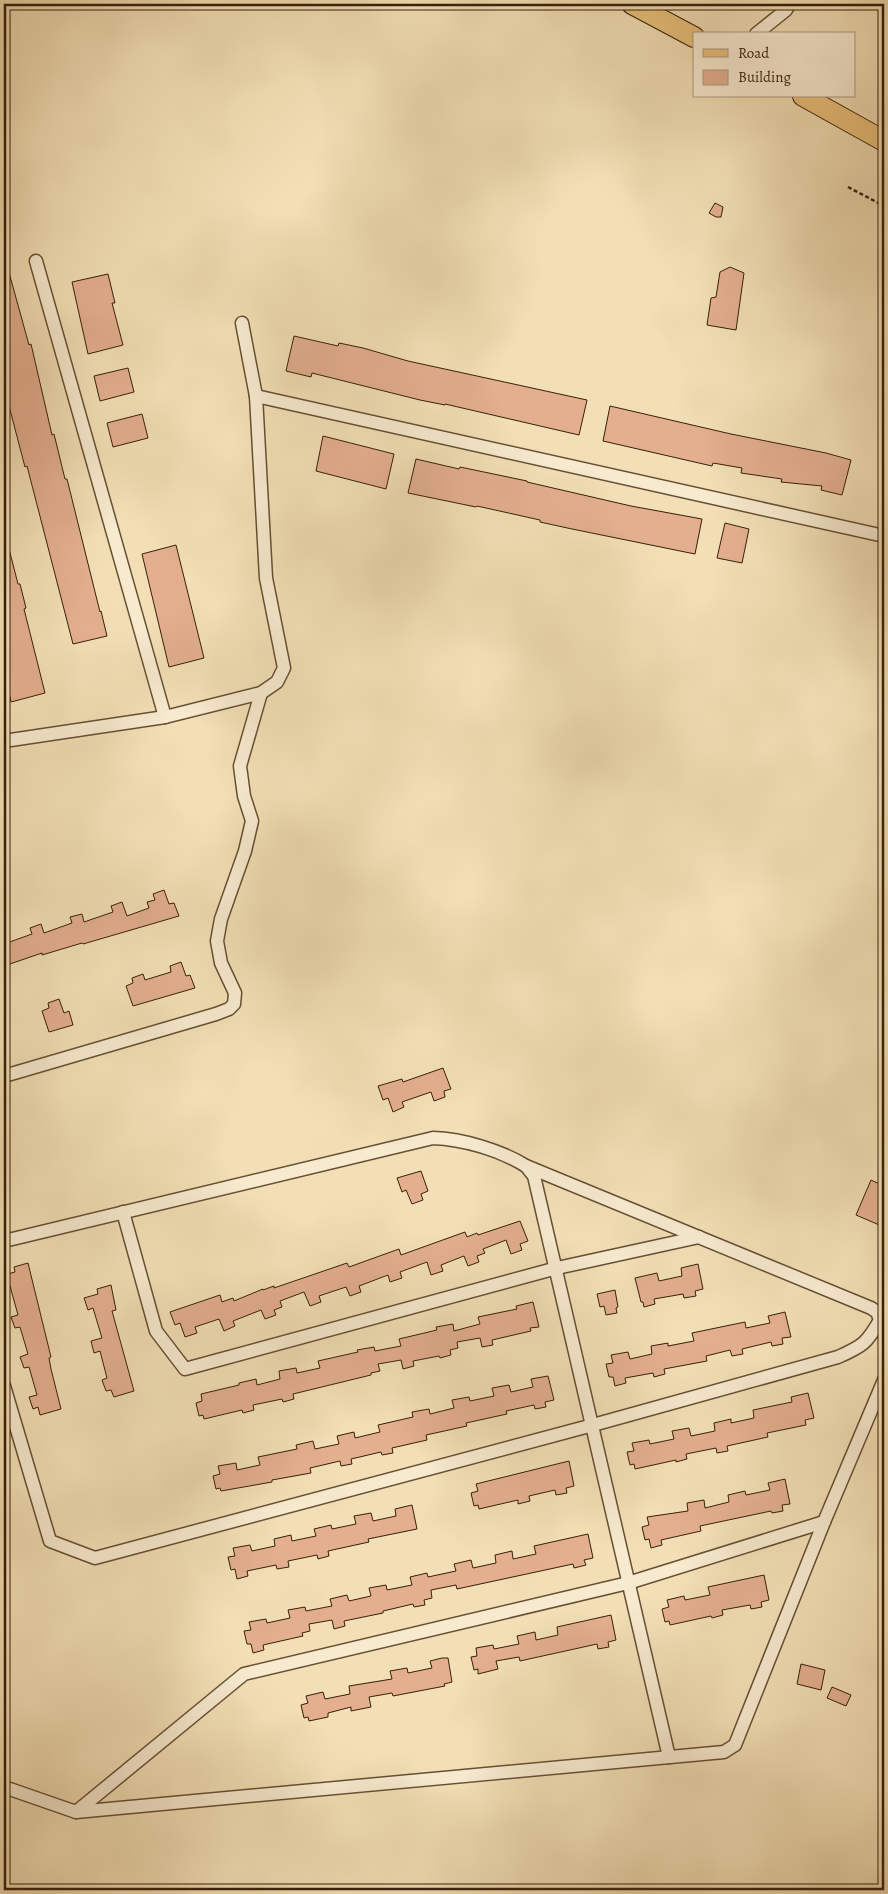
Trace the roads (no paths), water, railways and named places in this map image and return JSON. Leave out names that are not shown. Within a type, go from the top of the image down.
[{"type":"main road","points":[[632,4],[693,36]]},
{"type":"main road","points":[[807,98],[884,141]]},
{"type":"street","points":[[758,32],[786,10],[790,4]]},
{"type":"street","points":[[36,261],[165,717]]},
{"type":"street","points":[[4,741],[165,717],[261,692],[277,682],[284,668],[266,578],[256,396],[242,323]]},
{"type":"street","points":[[256,396],[884,536]]},
{"type":"street","points":[[4,1076],[216,1014],[230,1008],[234,1004],[235,993],[221,963],[217,942],[222,919],[246,852],[252,822],[244,796],[240,766],[261,692]]},
{"type":"street","points":[[4,1241],[433,1138],[455,1139],[516,1160],[526,1166],[871,1308],[877,1312],[880,1320],[869,1339],[838,1357],[95,1558],[50,1541],[4,1386]]},
{"type":"street","points":[[526,1166],[534,1176],[557,1268],[628,1583],[670,1757]]},
{"type":"street","points":[[123,1212],[156,1331],[185,1369],[557,1268],[699,1237]]},
{"type":"street","points":[[4,1787],[76,1812],[724,1752],[735,1745],[824,1522],[884,1380]]},
{"type":"street","points":[[76,1812],[244,1674],[628,1583],[824,1522]]}]
